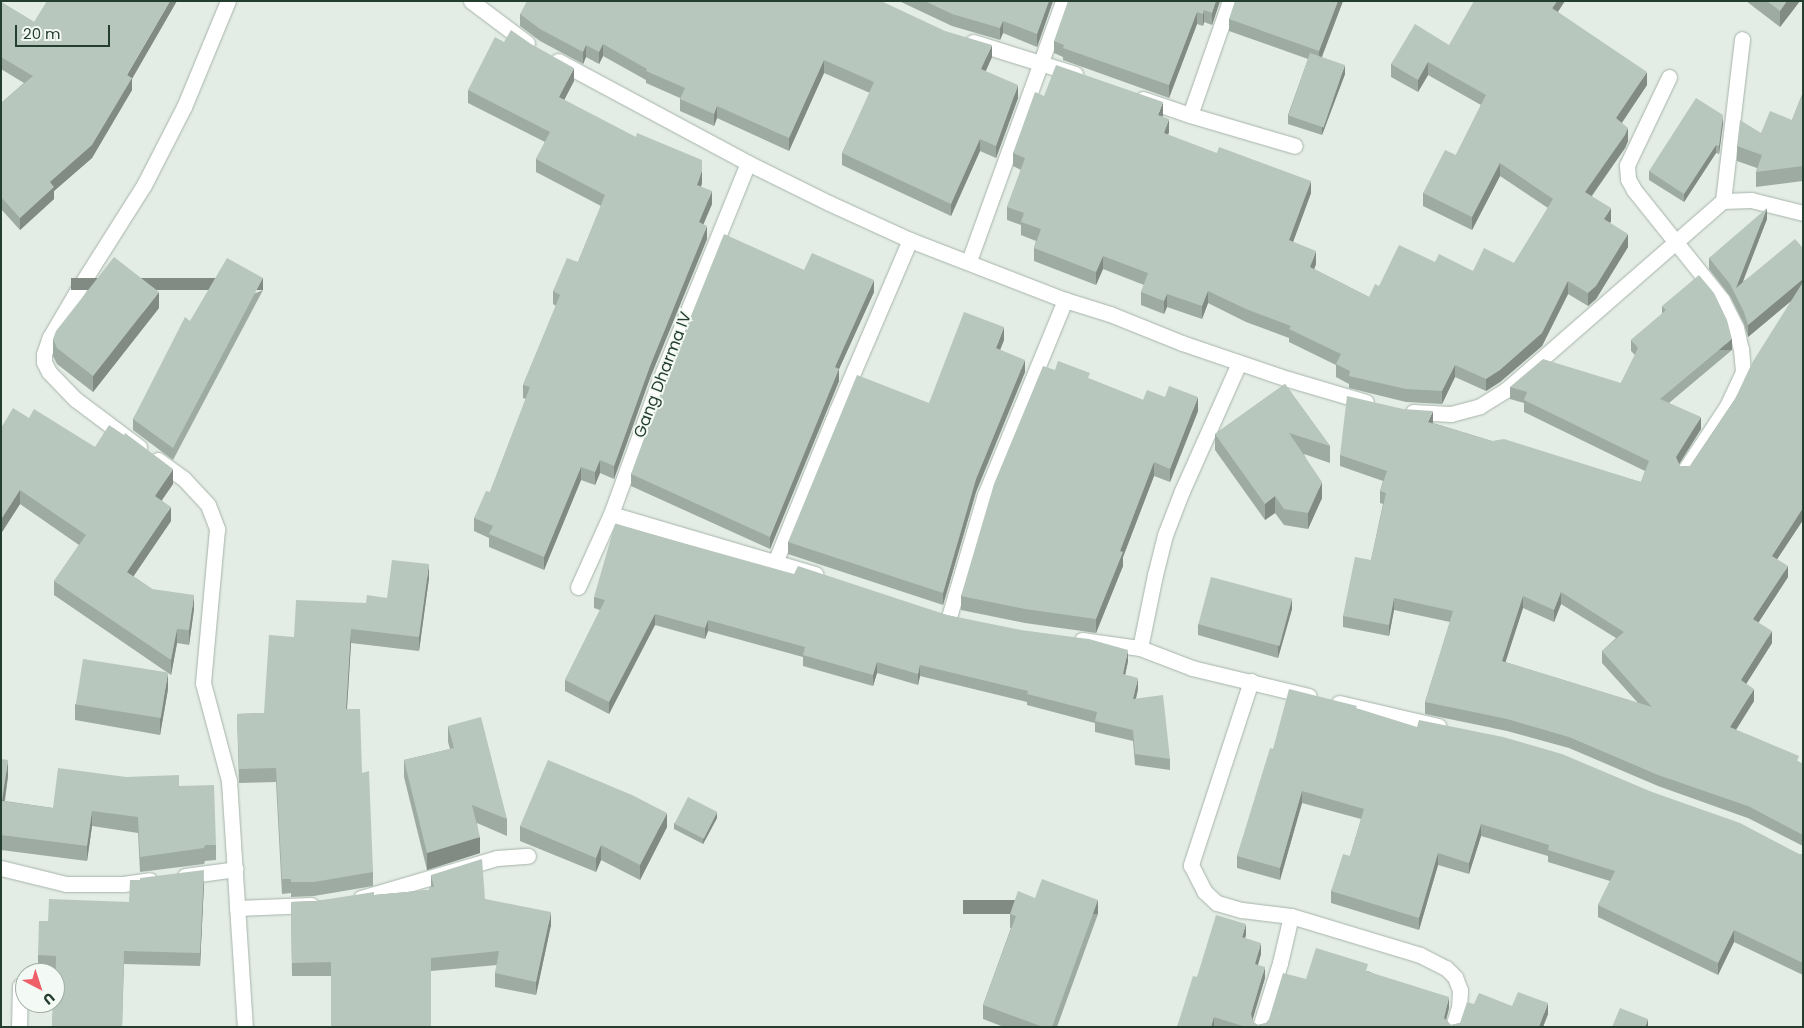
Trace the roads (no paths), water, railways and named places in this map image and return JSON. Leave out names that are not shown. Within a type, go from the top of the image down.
[{"type":"street","points":[[228,1],[184,107],[144,185],[50,337],[44,354],[44,362],[55,379],[76,399],[184,479],[208,505],[217,530],[203,683],[229,781],[245,1027]]},
{"type":"street","points":[[471,1],[535,49],[748,163],[829,204],[910,240],[1065,300],[1239,363],[1337,395],[1380,405]]},
{"type":"street","points":[[970,262],[1063,1]]},
{"type":"street","points":[[1190,115],[1230,1]]},
{"type":"street","points":[[958,37],[1041,62],[1088,79]]},
{"type":"street","points":[[1723,201],[1742,40]]},
{"type":"street","points":[[1669,77],[1627,165],[1628,179],[1634,190],[1722,300],[1736,328],[1741,349],[1743,372],[1727,406],[1685,470]]},
{"type":"street","points":[[1125,92],[1190,115],[1295,146]]},
{"type":"street","name":"Gang Dharma IV","points":[[578,587],[611,514],[659,382],[748,163]]},
{"type":"street","points":[[1397,409],[1451,414],[1480,406],[1506,390],[1723,201],[1752,200],[1803,213]]},
{"type":"street","points":[[776,560],[837,410],[910,240]]},
{"type":"street","points":[[949,616],[985,495],[1065,300]]},
{"type":"street","points":[[1140,648],[1165,535],[1182,491],[1239,363]]},
{"type":"street","points":[[611,514],[676,534],[776,560],[828,578]]},
{"type":"street","points":[[930,611],[967,620]]},
{"type":"street","points":[[1072,639],[1140,648],[1192,668],[1456,730]]},
{"type":"street","points":[[1250,681],[1191,865],[1194,876],[1205,892],[1217,902],[1242,910],[1292,916],[1420,955],[1446,968],[1455,977],[1460,990],[1459,1007],[1453,1027]]},
{"type":"street","points":[[342,901],[369,897],[497,858],[528,856]]},
{"type":"street","points":[[1,868],[66,884],[123,884],[236,870]]},
{"type":"street","points":[[237,908],[324,903]]},
{"type":"street","points":[[1260,1027],[1292,916]]},
{"type":"street","points":[[19,1013],[19,1027]]}]
